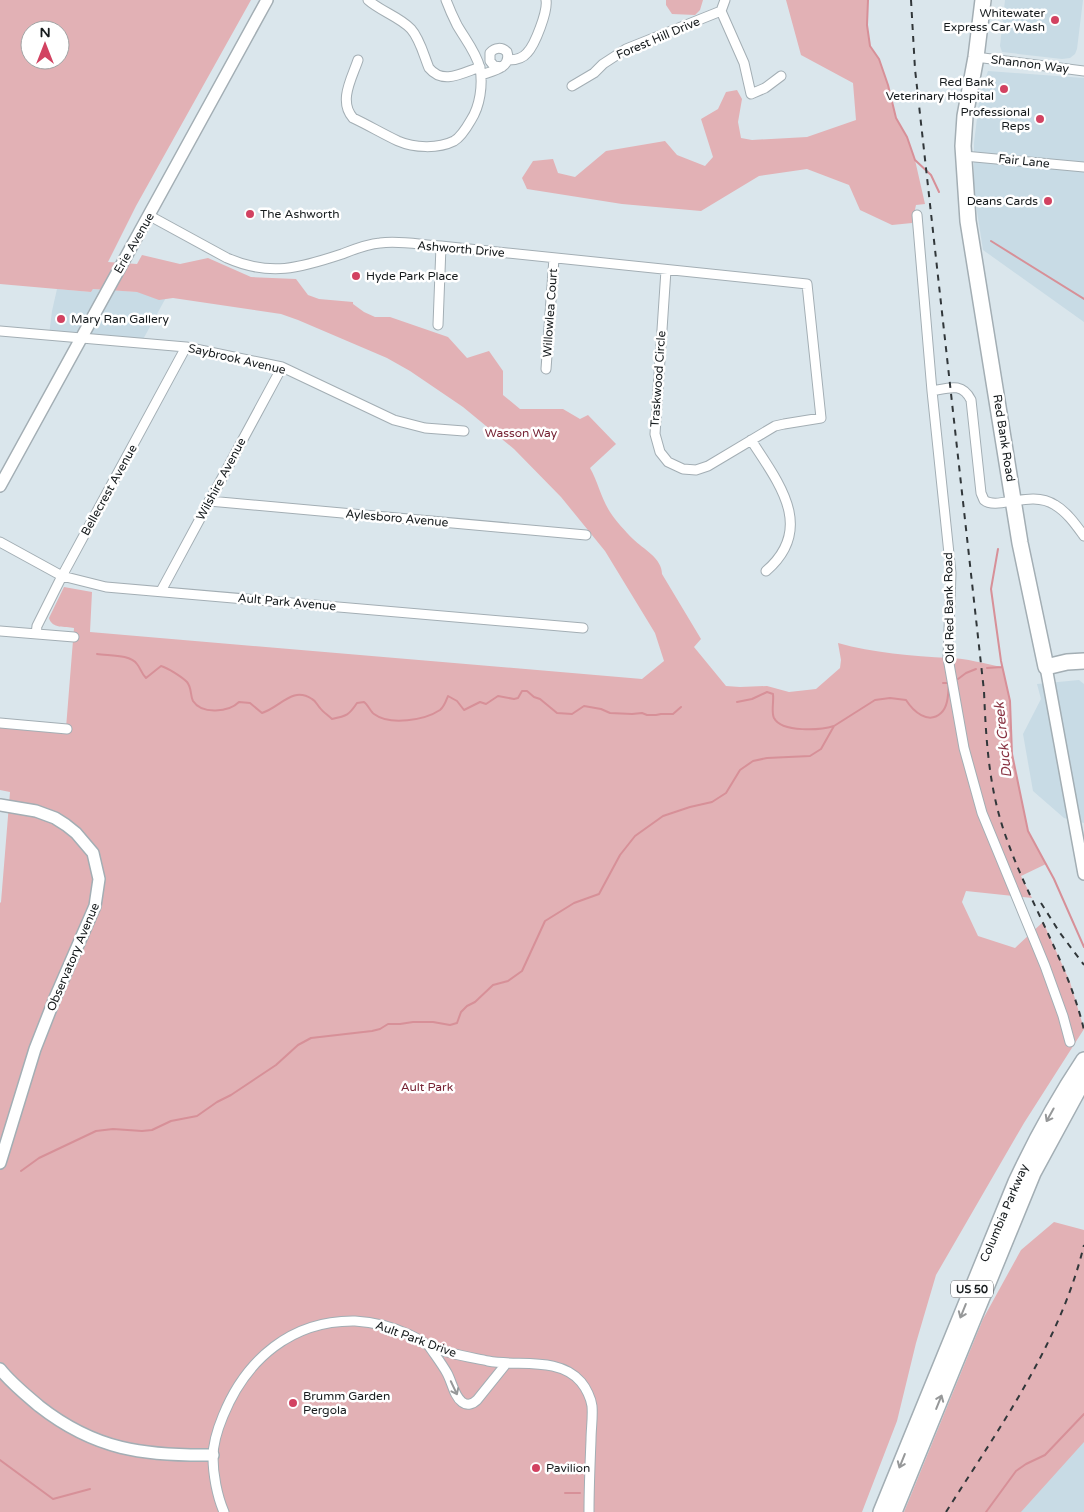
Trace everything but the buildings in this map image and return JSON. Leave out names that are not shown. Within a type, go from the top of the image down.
[{"type":"highway","name":"Red Bank Road","points":[[983,0],[976,57],[966,104],[964,156],[968,221],[1020,543],[1045,661]]},
{"type":"highway","points":[[1045,661],[1084,651]]},
{"type":"highway","points":[[1045,661],[1084,661]]},
{"type":"highway","name":"Columbia Parkway","points":[[894,1512],[1033,1173],[1080,1076],[1084,1060]]},
{"type":"highway","name":"Columbia Parkway","points":[[881,1512],[1016,1182],[1037,1138],[1080,1076]]},
{"type":"street","name":"Erie Avenue","points":[[0,486],[267,0]]},
{"type":"street","points":[[368,0],[379,9],[406,24],[412,30],[433,73],[438,76],[451,77],[479,67],[505,63],[520,58],[532,47],[546,9],[546,0]]},
{"type":"street","points":[[358,60],[346,95],[349,112],[353,118],[399,142],[419,146],[435,146],[455,140],[467,128],[480,97],[479,67],[446,0]]},
{"type":"street","points":[[725,0],[722,11],[744,63],[751,94],[765,88],[782,76]]},
{"type":"street","name":"Forest Hill Drive","points":[[572,86],[594,73],[603,64],[626,49],[722,11]]},
{"type":"street","points":[[479,67],[495,49],[502,48],[507,52],[505,63]]},
{"type":"street","points":[[490,53],[489,56],[492,64],[497,67],[505,63]]},
{"type":"street","name":"Shannon Way","points":[[976,57],[1084,71]]},
{"type":"street","name":"Fair Lane","points":[[964,156],[1084,167]]},
{"type":"street","name":"Old Red Bank Road","points":[[917,215],[932,391],[951,573],[949,663],[964,748],[990,837],[1007,872],[1019,911],[1060,1008],[1070,1042]]},
{"type":"street","name":"Ashworth Drive","points":[[150,216],[239,264],[264,269],[278,270],[304,266],[368,245],[380,243],[441,246],[787,281]]},
{"type":"street","points":[[438,325],[441,246]]},
{"type":"street","name":"Willowlea Court","points":[[546,369],[554,258]]},
{"type":"street","name":"Traskwood Circle","points":[[666,270],[655,434],[660,452],[674,466],[683,469],[696,470],[708,466],[767,430],[784,424],[821,418],[807,284],[787,281]]},
{"type":"street","name":"Saybrook Avenue","points":[[0,331],[186,347],[282,368],[394,420],[425,428],[464,431]]},
{"type":"street","name":"Bellecrest Avenue","points":[[36,634],[37,626],[62,576],[186,347]]},
{"type":"street","name":"Wilshire Avenue","points":[[162,591],[282,368]]},
{"type":"street","points":[[932,391],[955,387],[960,388],[967,392],[971,400],[982,497],[987,503],[1035,499],[1048,501],[1055,504],[1068,516],[1084,536]]},
{"type":"street","points":[[751,440],[782,490],[787,501],[790,519],[785,548],[774,564],[766,571]]},
{"type":"street","name":"Aylesboro Avenue","points":[[209,501],[586,535]]},
{"type":"street","name":"Ault Park Avenue","points":[[0,542],[62,576],[106,587],[583,628]]},
{"type":"street","points":[[0,631],[74,637]]},
{"type":"street","name":"Red Bank Road","points":[[1045,661],[1084,874]]},
{"type":"street","points":[[0,723],[67,729]]},
{"type":"street","name":"Observatory Avenue","points":[[0,805],[36,811],[66,824],[93,853],[99,879],[95,906],[58,990],[39,1040],[0,1162]]},
{"type":"street","name":"Ault Park Drive","points":[[224,1512],[216,1483],[213,1455],[221,1423],[232,1396],[262,1356],[280,1343],[309,1328],[324,1324],[356,1322],[382,1325],[401,1331],[445,1352],[506,1364],[550,1365],[565,1369],[582,1382],[592,1405],[589,1512]]},
{"type":"street","points":[[429,1346],[447,1373],[457,1395],[466,1404],[474,1403],[506,1364]]},
{"type":"street","points":[[0,1368],[16,1387],[54,1418],[88,1437],[147,1454],[173,1456],[213,1455]]},
{"type":"shaded area","points":[[1005,0],[1083,0],[1075,54],[1070,58],[1062,59],[1002,52],[1000,46]]},
{"type":"shaded area","points":[[988,71],[1084,78],[1084,322],[983,250],[974,192],[974,143],[980,94]]},
{"type":"shaded area","points":[[57,289],[91,292],[93,289],[168,294],[141,343],[49,335]]},
{"type":"shaded area","points":[[1079,680],[1084,684],[1084,823],[1064,818],[1033,791],[1023,734],[1041,699],[1037,684]]},
{"type":"shaded area","points":[[1084,1437],[1084,1512],[1020,1512]]},
{"type":"green space","name":"Ault Park","points":[[0,0],[251,0],[136,206],[108,262],[137,264],[142,255],[180,264],[208,258],[251,277],[296,279],[308,295],[319,299],[353,302],[364,312],[375,317],[390,317],[448,337],[467,358],[489,351],[503,371],[503,395],[520,409],[563,409],[580,419],[588,415],[616,444],[590,468],[607,507],[627,533],[659,563],[662,574],[701,639],[694,647],[726,686],[767,686],[789,692],[816,689],[840,668],[841,660],[838,643],[879,652],[962,659],[1002,667],[1010,701],[1012,754],[1028,831],[1046,864],[1021,876],[1032,898],[966,891],[962,902],[978,936],[1015,948],[1043,922],[1070,982],[1084,1029],[1024,1123],[936,1275],[916,1343],[897,1421],[862,1512],[0,1512],[0,903],[10,792],[0,790],[0,723],[66,728],[74,628],[53,624],[49,618],[64,587],[92,592],[90,632],[642,679],[664,661],[655,633],[605,551],[561,497],[514,449],[463,407],[410,371],[387,358],[281,314],[173,298],[159,300],[137,292],[93,289],[91,292],[0,284]]},
{"type":"green space","points":[[666,0],[703,0],[700,10],[695,15],[672,14],[666,5]]},
{"type":"green space","points":[[786,0],[868,0],[867,25],[870,46],[879,59],[896,118],[907,137],[915,160],[925,204],[916,205],[912,223],[892,225],[860,210],[849,185],[807,169],[759,176],[701,211],[622,204],[527,189],[522,178],[533,161],[553,159],[558,173],[575,177],[606,151],[665,141],[677,155],[705,166],[713,157],[701,119],[718,109],[726,92],[737,90],[742,99],[738,122],[741,138],[752,140],[807,137],[856,120],[853,83],[801,55]]},
{"type":"green space","points":[[1054,1222],[1084,1230],[1084,1442],[1021,1512],[904,1512],[983,1319],[1021,1250]]},
{"type":"waterway","name":"Duck Creek","points":[[868,0],[867,25],[870,46],[879,59],[896,118],[907,137],[915,160],[931,175],[939,192]]},
{"type":"waterway","points":[[991,241],[1084,299]]},
{"type":"waterway","name":"Duck Creek","points":[[998,549],[991,589],[1001,661],[1010,701],[1012,754],[1028,831],[1054,879],[1084,947]]},
{"type":"waterway","points":[[97,654],[119,656],[134,661],[146,678],[161,666],[187,682],[193,701],[197,705],[216,711],[229,708],[239,702],[250,703],[262,713],[292,696],[298,695],[313,700],[332,719],[347,714],[357,703],[364,702],[373,713],[381,718],[398,721],[417,719],[434,714],[444,706],[448,696],[457,701],[464,710],[480,702],[486,704],[498,696],[518,698],[522,691],[527,691],[540,699],[557,713],[572,714],[584,706],[601,709],[610,713],[656,715],[673,714],[681,707]]},
{"type":"waterway","points":[[987,668],[1002,667]]},
{"type":"waterway","points":[[958,679],[976,669]]},
{"type":"waterway","points":[[21,1171],[39,1158],[96,1131],[113,1129],[152,1130],[171,1121],[197,1116],[276,1065],[298,1045],[311,1038],[372,1031],[388,1024],[433,1022],[450,1025],[457,1023],[461,1012],[493,985],[508,981],[522,971],[545,921],[574,903],[599,894],[620,855],[635,836],[663,816],[712,802],[726,793],[740,770],[753,761],[767,758],[810,756],[821,749],[834,726],[875,700],[890,698],[906,700],[921,715],[931,718],[936,716],[944,710],[947,703],[949,683],[943,683]]},
{"type":"waterway","points":[[737,702],[752,699],[767,692],[773,694],[773,716],[778,723],[802,729],[820,729],[834,726]]},
{"type":"waterway","name":"Duck Creek","points":[[986,1512],[1016,1471],[1045,1455],[1084,1414]]},
{"type":"waterway","points":[[0,1460],[53,1499],[90,1489]]},
{"type":"waterway","points":[[565,1493],[580,1493]]},
{"type":"railway","points":[[911,0],[915,69],[984,691],[987,747],[992,783],[1006,837],[1068,980],[1084,1030]]},
{"type":"railway","points":[[1041,903],[1084,965]]},
{"type":"railway","points":[[946,1512],[1007,1417],[1044,1351],[1060,1317],[1084,1245]]},
{"type":"place","name":"Whitewater Express Car Wash","points":[[1055,20]]},
{"type":"place","name":"Red Bank Veterinary Hospital","points":[[1004,89]]},
{"type":"place","name":"Professional Reps","points":[[1040,119]]},
{"type":"place","name":"Deans Cards","points":[[1048,201]]},
{"type":"place","name":"The Ashworth","points":[[250,214]]},
{"type":"place","name":"Hyde Park Place","points":[[356,276]]},
{"type":"place","name":"Mary Ran Gallery","points":[[61,319]]},
{"type":"place","name":"Brumm Garden Pergola","points":[[293,1403]]},
{"type":"place","name":"Pavilion","points":[[536,1468]]},
{"type":"park label","name":"Wasson Way","points":[[521,433]]}]
